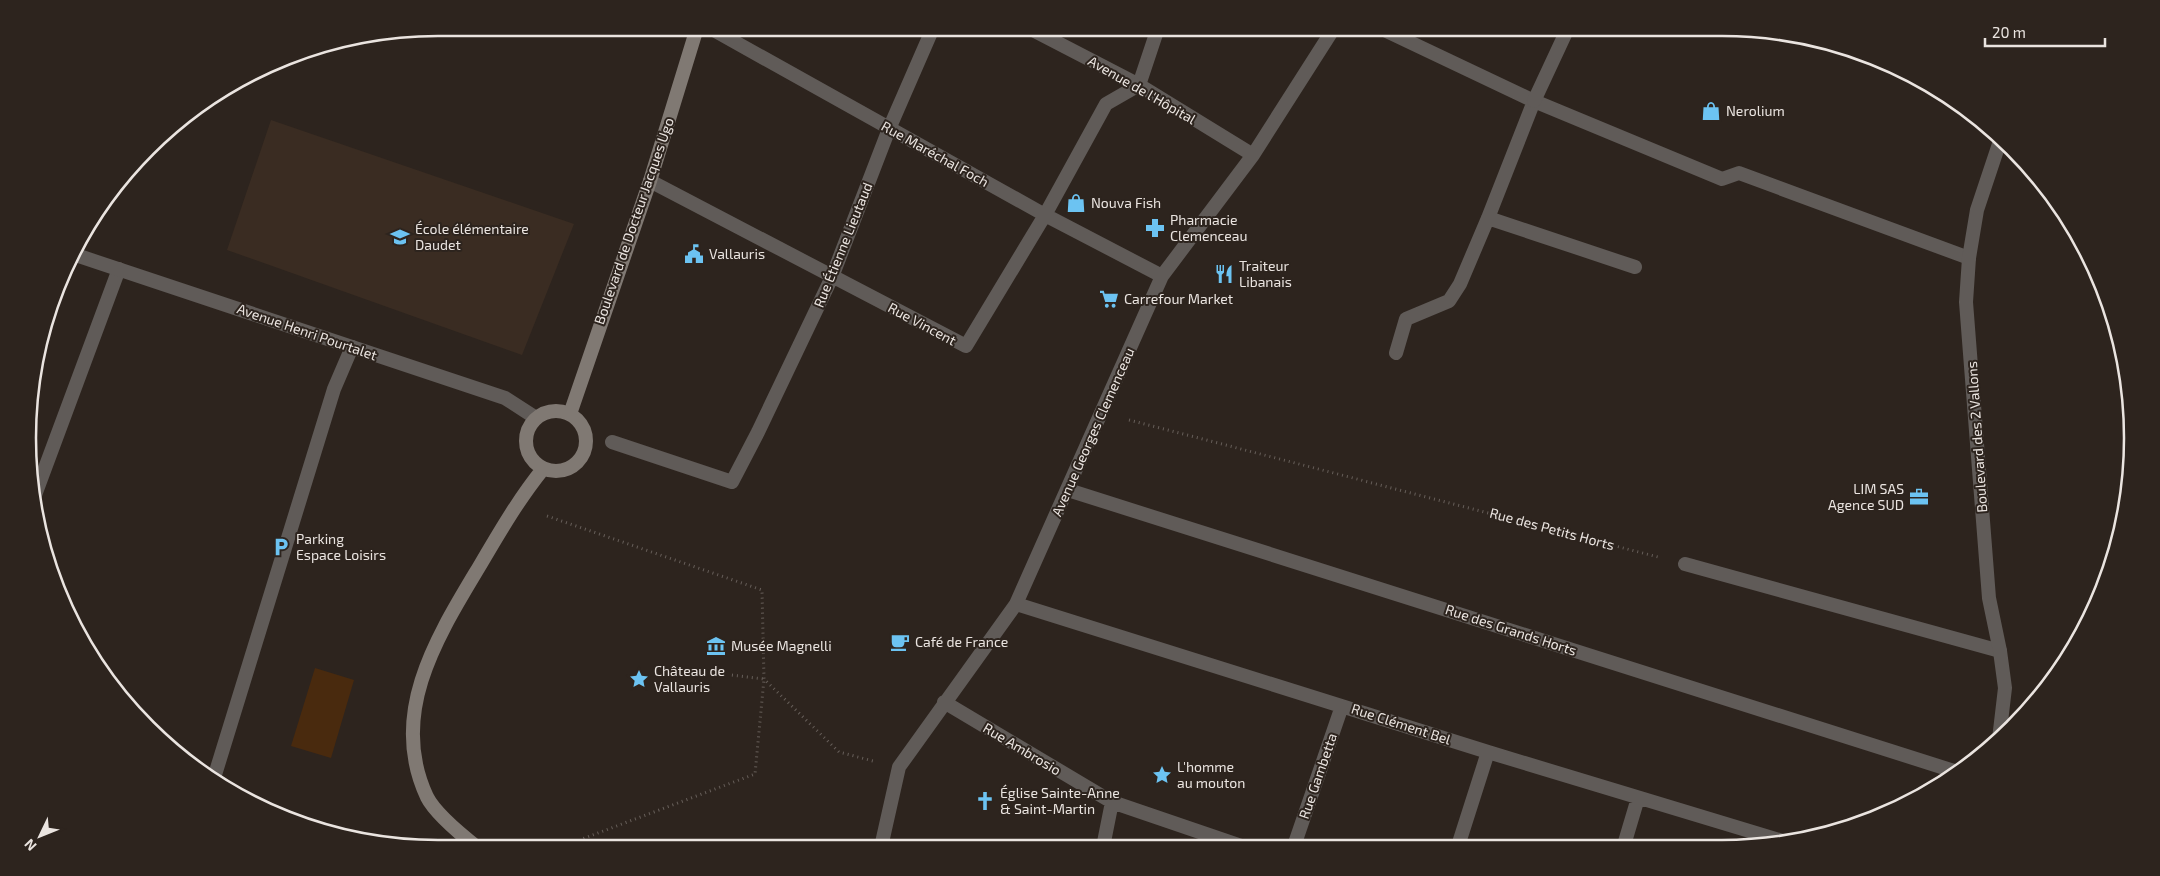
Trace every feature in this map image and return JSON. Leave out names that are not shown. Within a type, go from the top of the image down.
[{"type":"main road","name":"Boulevard de Docteur Jacques Ugo","points":[[570,414],[650,181],[695,36]]},
{"type":"main road","points":[[552,411],[570,414],[577,419],[586,435],[584,454],[579,462],[566,470],[550,472],[534,463],[528,455],[525,435],[529,426],[536,418],[552,411]]},
{"type":"main road","points":[[468,840],[457,831],[428,799],[418,768],[413,739],[415,710],[421,676],[439,636],[516,505],[543,469]]},
{"type":"street","name":"Rue Maréchal Foch","points":[[724,36],[889,129],[1162,276]]},
{"type":"street","name":"Rue Étienne Lieutaud","points":[[612,442],[732,482],[832,277],[889,129],[930,36]]},
{"type":"street","name":"Avenue de l'Hôpital","points":[[1044,36],[1139,85],[1254,154]]},
{"type":"street","points":[[1139,85],[1155,36]]},
{"type":"street","name":"Avenue Georges Clemenceau","points":[[883,840],[899,767],[1016,604],[1162,276],[1254,154],[1329,36]]},
{"type":"street","points":[[1397,36],[1534,101],[1722,179],[1739,173],[1969,258]]},
{"type":"street","points":[[1396,353],[1406,318],[1449,301],[1460,284],[1534,101],[1564,36]]},
{"type":"street","name":"Rue Vincent","points":[[650,181],[966,346],[1045,214],[1106,104],[1139,85]]},
{"type":"street","name":"Boulevard des 2 Vallons","points":[[1998,147],[1977,210],[1969,258],[1966,302],[1989,598],[2000,651],[2005,688],[2001,727]]},
{"type":"street","points":[[1488,218],[1635,267]]},
{"type":"street","name":"Avenue Henri Pourtalet","points":[[80,256],[505,398],[536,418]]},
{"type":"street","points":[[39,484],[119,268]]},
{"type":"street","points":[[216,772],[331,399],[352,347]]},
{"type":"street","name":"Rue des Grands Horts","points":[[1068,490],[1949,769]]},
{"type":"street","points":[[1685,564],[2000,651]]},
{"type":"street","name":"Rue Clément Bel","points":[[1016,604],[1488,752],[1768,837]]},
{"type":"street","name":"Rue Ambrosio","points":[[944,702],[1112,802],[1224,840]]},
{"type":"street","name":"Rue Gambetta","points":[[1296,840],[1342,706]]},
{"type":"street","points":[[1460,840],[1488,752]]},
{"type":"street","points":[[1625,840],[1638,798]]},
{"type":"street","points":[[1104,840],[1112,802]]},
{"type":"path","name":"Rue des Petits Horts","points":[[1102,413],[1685,564]]},
{"type":"path","points":[[547,516],[762,590],[764,679],[755,774],[581,840]]},
{"type":"path","points":[[731,675],[764,679],[838,752],[899,767]]},
{"type":"shaded area","name":"École élémentaire Daudet","points":[[271,120],[574,224],[522,355],[227,250]]},
{"type":"shaded area","points":[[315,668],[354,680],[331,758],[291,746]]},
{"type":"place","name":"Nerolium","points":[[1711,111]]},
{"type":"place","name":"Nouva Fish","points":[[1076,203]]},
{"type":"place","name":"Pharmacie Clemenceau","points":[[1155,228]]},
{"type":"place","name":"École élémentaire Daudet","points":[[400,237]]},
{"type":"place","name":"Vallauris","points":[[694,254]]},
{"type":"place","name":"Traiteur Libanais","points":[[1224,274]]},
{"type":"place","name":"Carrefour Market","points":[[1109,299]]},
{"type":"place","name":"LIM SAS Agence SUD","points":[[1919,497]]},
{"type":"place","name":"Parking Espace Loisirs","points":[[281,547]]},
{"type":"place","name":"Café de France","points":[[900,642]]},
{"type":"place","name":"Musée Magnelli","points":[[716,646]]},
{"type":"place","name":"Château de Vallauris","points":[[639,679]]},
{"type":"place","name":"L'homme au mouton","points":[[1162,775]]},
{"type":"place","name":"Église Sainte-Anne & Saint-Martin","points":[[985,801]]}]
